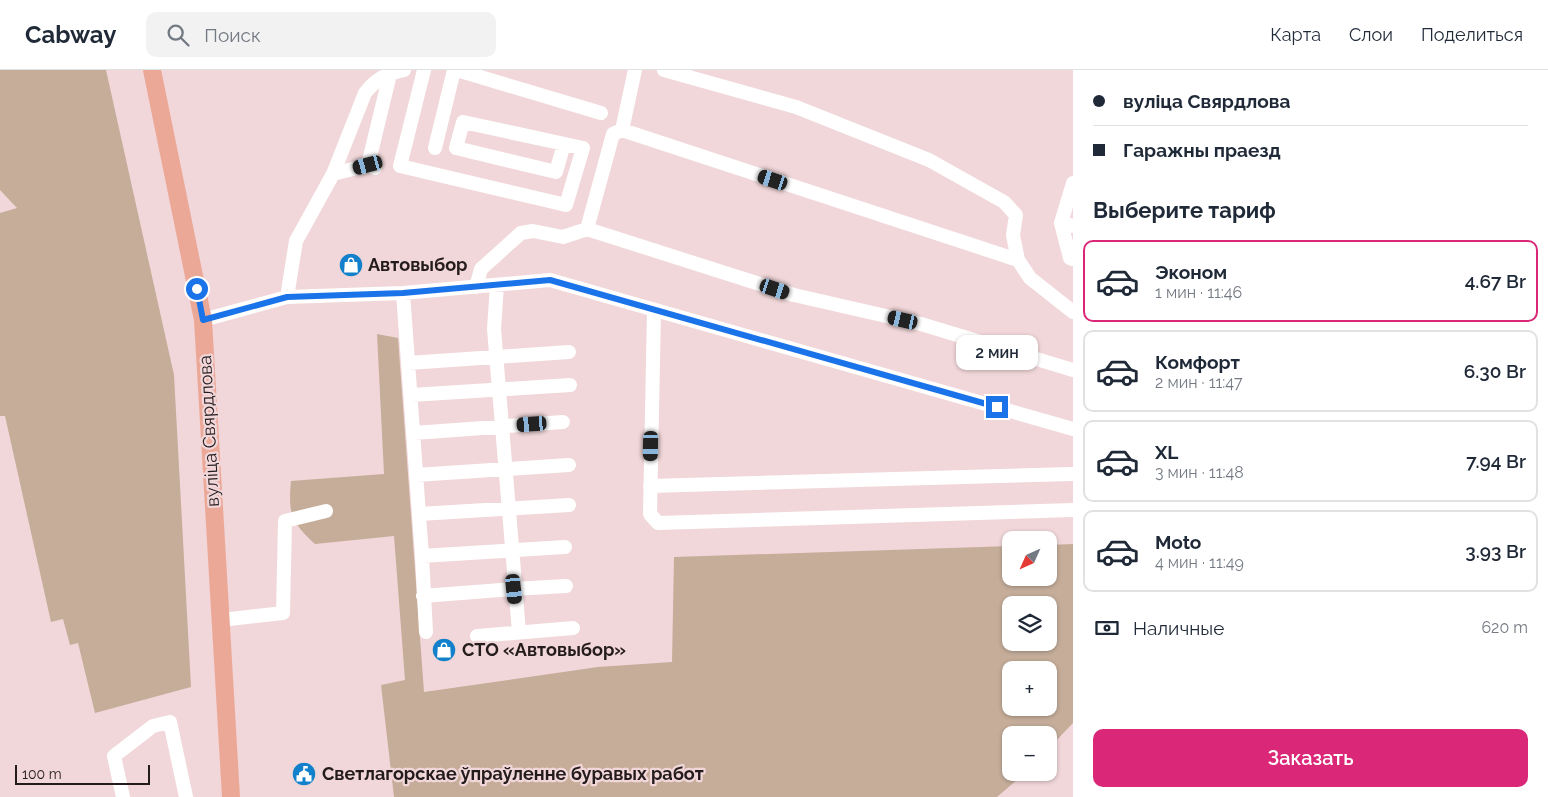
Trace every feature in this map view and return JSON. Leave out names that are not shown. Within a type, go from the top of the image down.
[{"type":"main road","name":"вуліца Свярдлова","points":[[152,70],[203,320],[231,797]]},
{"type":"lane","points":[[424,70],[400,166],[566,205],[583,148],[442,118]]},
{"type":"lane","points":[[435,148],[456,70],[601,113]]},
{"type":"lane","points":[[622,130],[635,70]]},
{"type":"lane","points":[[664,70],[796,107],[929,160],[1004,202],[1016,215],[1013,235],[1018,260],[1030,278],[1073,312]]},
{"type":"lane","points":[[287,297],[296,241],[333,174],[365,92],[374,81],[395,71]]},
{"type":"lane","points":[[333,174],[372,166],[395,71]]},
{"type":"lane","points":[[463,122],[456,148],[556,172],[564,144]]},
{"type":"lane","points":[[586,230],[612,134],[622,130],[1018,260]]},
{"type":"lane","points":[[1072,189],[1067,224],[1070,258],[1073,259]]},
{"type":"lane","points":[[476,286],[481,269],[521,233],[533,231],[564,237],[586,230],[794,295],[921,324],[1073,370]]},
{"type":"lane","points":[[203,320],[287,297],[403,293],[550,280],[1073,429]]},
{"type":"lane","points":[[497,285],[494,329],[518,632]]},
{"type":"lane","points":[[403,293],[426,632]]},
{"type":"lane","points":[[654,310],[650,514],[658,523],[1073,510]]},
{"type":"lane","points":[[408,362],[569,352]]},
{"type":"lane","points":[[411,394],[570,385]]},
{"type":"lane","points":[[414,433],[563,422]]},
{"type":"lane","points":[[416,475],[569,465]]},
{"type":"lane","points":[[650,486],[1073,474]]},
{"type":"lane","points":[[419,514],[570,505]]},
{"type":"lane","points":[[220,620],[283,614],[285,521],[326,510]]},
{"type":"lane","points":[[422,556],[564,547]]},
{"type":"lane","points":[[423,596],[566,586]]},
{"type":"lane","points":[[477,636],[573,628]]},
{"type":"lane","points":[[123,797],[114,756],[153,726],[170,722],[186,797]]},
{"type":"shaded area","points":[[0,70],[106,70],[174,375],[191,687],[95,713],[78,643],[70,645],[63,619],[51,622],[5,416],[0,416],[0,213],[17,208],[0,190]]},
{"type":"shaded area","points":[[377,334],[398,338],[424,692],[598,667],[672,662],[674,557],[1002,546],[1002,586],[1058,586],[1058,545],[1073,544],[1073,723],[1057,740],[1057,726],[1002,726],[1002,781],[1016,781],[997,797],[394,797],[381,685],[405,680],[394,536],[315,544],[301,530],[293,517],[290,502],[291,481],[384,474]]},
{"type":"place","name":"Автовыбор","points":[[351,265]]},
{"type":"place","name":"СТО «Автовыбор»","points":[[444,650]]},
{"type":"place","name":"Светлагорскае ўпраўленне буравых работ","points":[[304,774]]},
{"type":"route","points":[[197,289],[203,320],[287,297],[403,293],[550,280],[997,407]]}]
